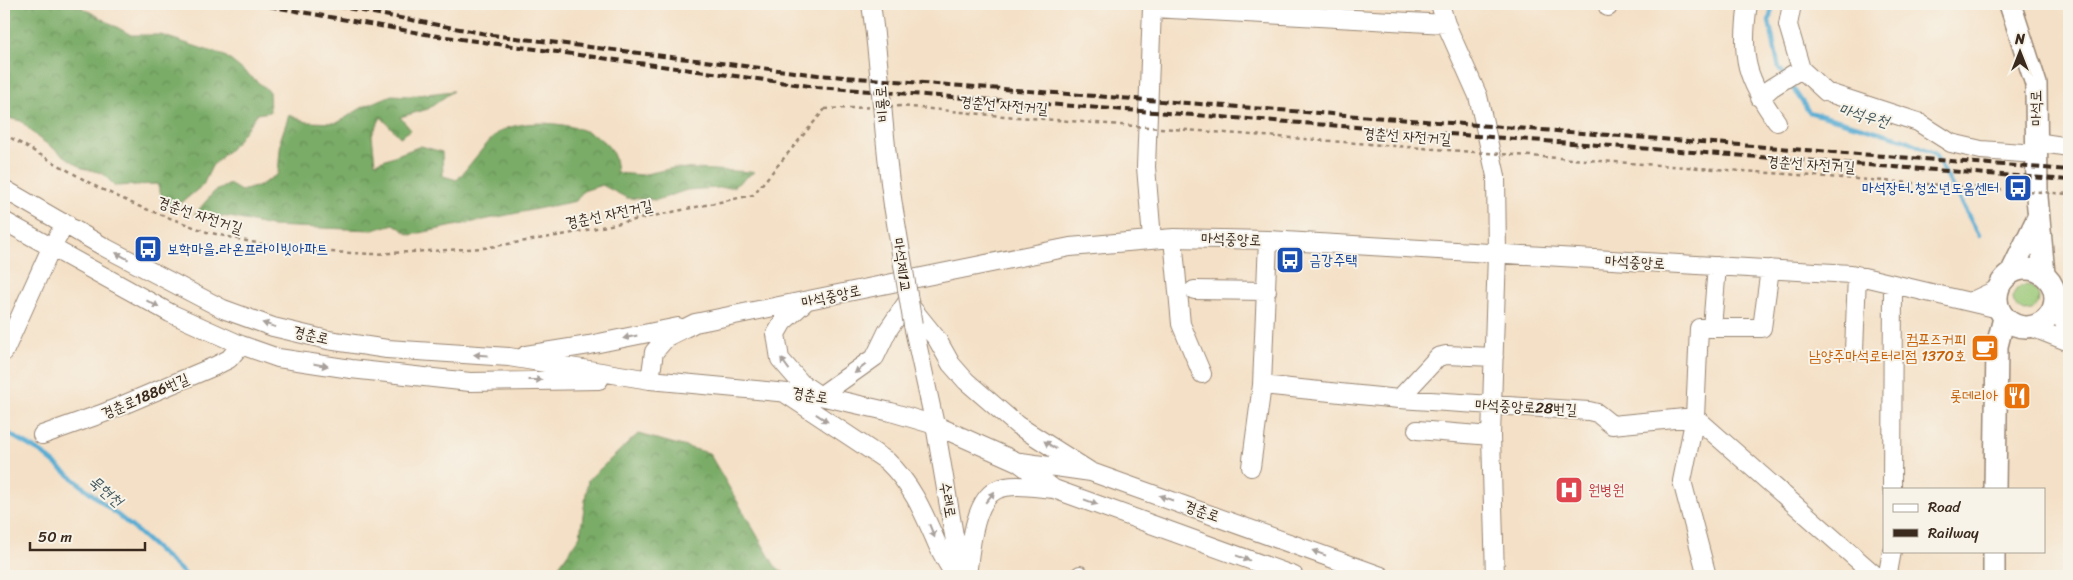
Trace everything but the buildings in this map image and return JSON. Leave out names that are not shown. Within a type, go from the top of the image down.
[{"type":"main road","name":"마석로","points":[[2010,4],[2036,84],[2038,216],[2044,274]]},
{"type":"main road","points":[[1995,488],[1997,346],[2003,297],[2038,216]]},
{"type":"main road","points":[[2028,269],[2044,274],[2054,288],[2055,306],[2046,320],[2031,327],[2012,324],[2003,297],[2028,269]]},
{"type":"main road","points":[[1994,552],[1994,576]]},
{"type":"street","name":"비룡로","points":[[871,4],[878,51],[885,154],[893,204]]},
{"type":"street","points":[[1440,4],[1446,24],[1478,96],[1496,176],[1498,254],[1491,436],[1494,576]]},
{"type":"street","points":[[1748,4],[1744,41],[1746,62],[1752,84],[1766,93],[1777,122]]},
{"type":"street","points":[[1792,4],[1788,25],[1798,71],[1826,92],[1918,122],[1951,143],[1981,150],[2069,147]]},
{"type":"street","points":[[1152,239],[1146,167],[1152,6],[1446,24]]},
{"type":"street","points":[[1766,93],[1798,71]]},
{"type":"street","name":"경춘로","points":[[4,189],[223,309],[273,327],[328,340],[387,348],[509,357],[650,380],[820,396],[935,425],[1018,462],[1054,489],[1294,576]]},
{"type":"street","name":"마석제1교","points":[[893,204],[907,302],[935,425]]},
{"type":"street","name":"경춘로","points":[[4,221],[170,313],[241,345],[278,358],[351,369],[470,382],[650,380]]},
{"type":"street","points":[[4,352],[51,248],[66,223]]},
{"type":"street","points":[[1173,238],[1181,324],[1202,374]]},
{"type":"street","name":"마석중앙로","points":[[650,380],[654,352],[667,337],[695,323],[1070,247],[1152,239],[1268,240],[1770,269],[1857,275],[1970,302],[2003,297]]},
{"type":"street","points":[[1252,467],[1262,385],[1268,240]]},
{"type":"street","points":[[1712,328],[1717,266]]},
{"type":"street","points":[[1707,576],[1682,481],[1695,417],[1699,328],[1762,328],[1770,269]]},
{"type":"street","points":[[1854,351],[1857,275]]},
{"type":"street","points":[[1892,488],[1893,284]]},
{"type":"street","points":[[1194,290],[1267,291]]},
{"type":"street","points":[[805,302],[783,322],[776,334],[780,359],[801,383],[820,396],[875,357],[888,330],[907,302],[938,339],[952,364],[988,401],[1017,425],[1091,472]]},
{"type":"street","points":[[2055,306],[2069,332]]},
{"type":"street","points":[[509,357],[589,346],[695,323]]},
{"type":"street","points":[[2031,327],[2069,342]]},
{"type":"street","name":"경춘로1886번길","points":[[42,434],[104,413],[215,366],[229,359],[241,345]]},
{"type":"street","points":[[1398,399],[1438,358],[1446,355],[1494,358]]},
{"type":"street","name":"마석중앙로28번길","points":[[1262,385],[1398,399],[1589,411],[1597,413],[1612,425],[1695,417]]},
{"type":"street","points":[[781,391],[887,461],[902,475],[921,505],[935,541],[955,576]]},
{"type":"street","points":[[1695,417],[1876,576]]},
{"type":"street","name":"수레로","points":[[935,425],[961,576]]},
{"type":"street","points":[[1417,430],[1491,436]]},
{"type":"street","name":"경춘로","points":[[1018,462],[1091,472],[1381,576]]},
{"type":"street","points":[[967,576],[976,522],[982,507],[996,490],[1012,487],[1054,489]]},
{"type":"street","points":[[1885,576],[1888,573],[1892,552]]},
{"type":"path","name":"경춘선 자전거길","points":[[4,134],[97,187],[138,206],[206,232],[251,242],[309,251],[373,254],[493,247],[568,234],[753,195],[825,109],[901,106],[990,116],[2069,194]]},
{"type":"green space","points":[[4,4],[68,4],[81,7],[131,35],[161,35],[225,56],[269,91],[270,112],[257,114],[235,144],[212,166],[203,185],[180,204],[165,204],[157,184],[115,186],[102,173],[82,168],[37,137],[21,121],[4,117]]},
{"type":"green space","points":[[453,91],[428,109],[400,117],[411,130],[400,137],[381,117],[372,135],[375,163],[421,146],[442,152],[443,176],[457,180],[496,134],[513,126],[545,123],[579,129],[605,143],[613,154],[617,173],[641,175],[674,168],[754,172],[733,187],[687,190],[657,200],[627,198],[602,185],[583,191],[576,201],[410,235],[394,224],[373,230],[270,226],[230,217],[194,215],[214,192],[229,184],[241,191],[259,186],[278,174],[281,138],[289,115],[307,122],[337,123],[363,107],[392,95],[409,96]]},
{"type":"green space","points":[[2026,285],[2035,289],[2039,298],[2035,307],[2026,311],[2017,307],[2013,298],[2017,289]]},
{"type":"green space","points":[[638,434],[709,453],[775,566],[788,576],[552,576],[580,536],[588,480]]},
{"type":"waterway","name":"마석우천","points":[[1773,4],[1769,21],[1779,68],[1784,74]]},
{"type":"waterway","name":"마석우천","points":[[1788,81],[1809,112],[1903,139],[1934,153],[1979,235]]},
{"type":"waterway","name":"묵현천","points":[[4,431],[42,453],[131,526],[187,576]]},
{"type":"railway","points":[[257,4],[431,35],[817,87],[2069,180]]},
{"type":"railway","points":[[325,4],[492,35],[818,75],[2069,170]]},
{"type":"place","name":"마석장터.청소년도움센터","points":[[2018,188]]},
{"type":"place","name":"보학마을.라온프라이빗아파트","points":[[148,249]]},
{"type":"place","name":"금강주택","points":[[1290,260]]},
{"type":"place","name":"컴포즈커피 남양주마석로터리점 1370호","points":[[1985,348]]},
{"type":"place","name":"롯데리아","points":[[2017,396]]},
{"type":"place","name":"원병원","points":[[1569,490]]}]
